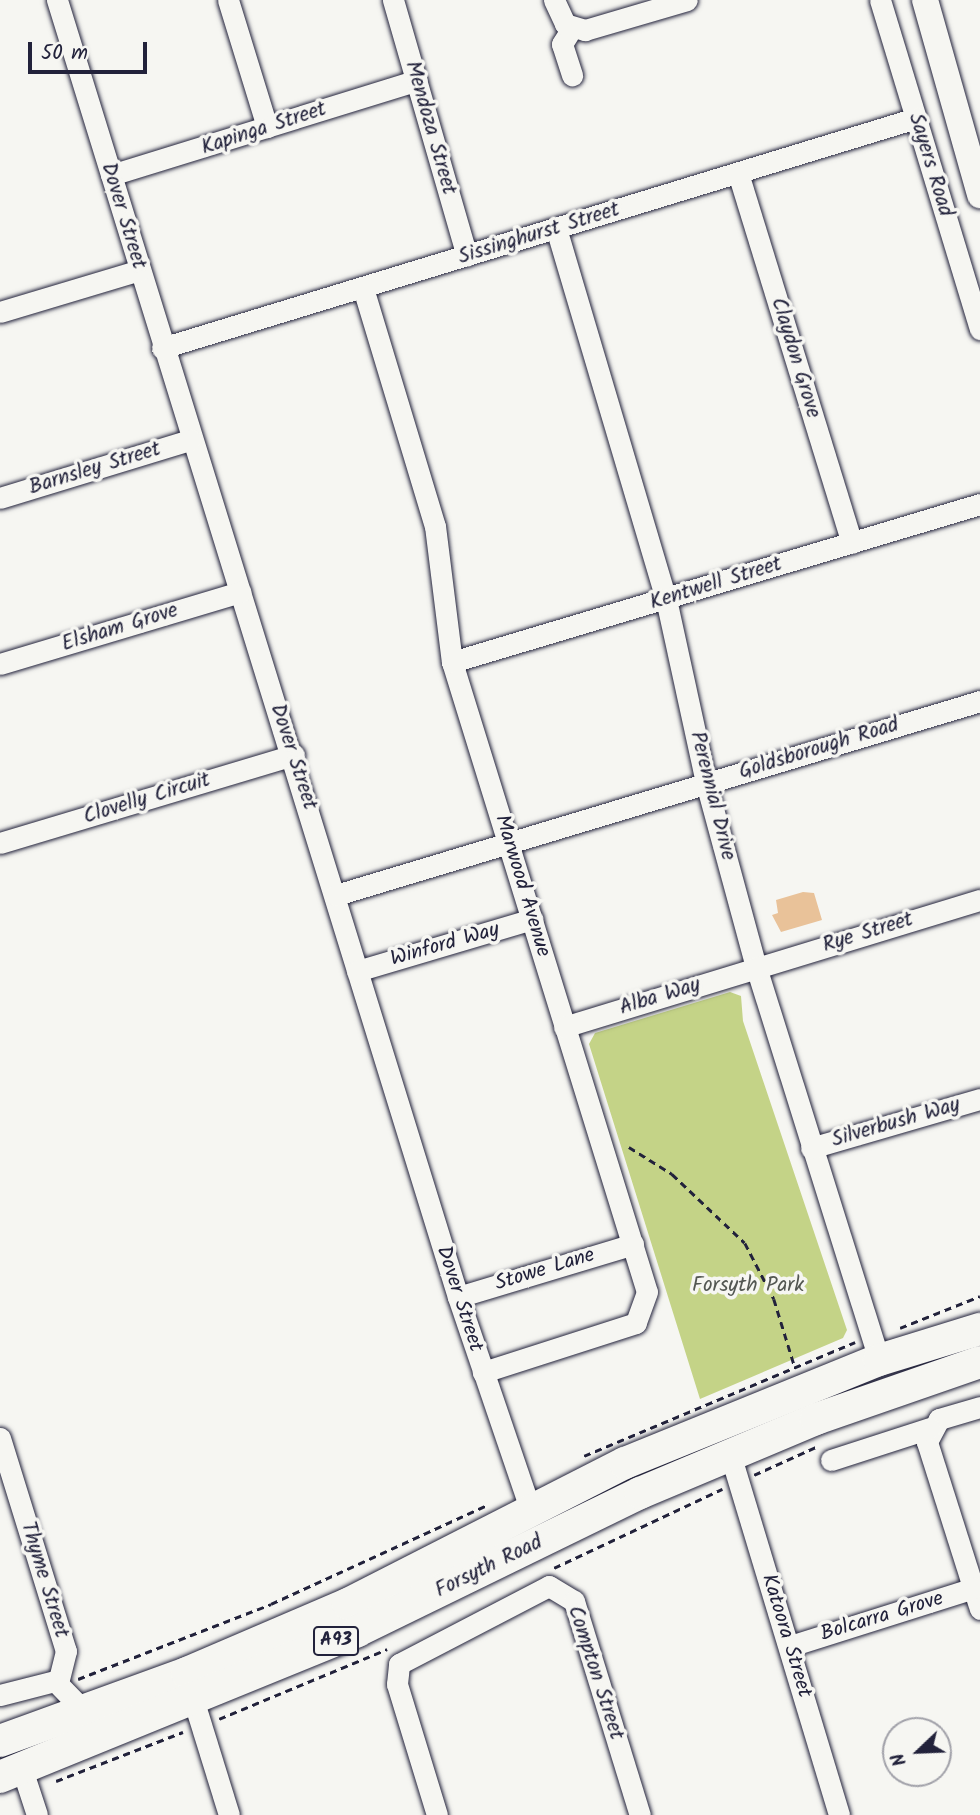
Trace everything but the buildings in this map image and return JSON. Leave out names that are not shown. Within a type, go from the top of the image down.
[{"type":"highway","name":"Forsyth Road","points":[[11,1773],[190,1688],[348,1604],[532,1514],[625,1463],[876,1350],[980,1329]]},
{"type":"highway","points":[[876,1350],[889,1391]]},
{"type":"highway","name":"Forsyth Road","points":[[532,1514],[731,1457],[889,1391],[980,1362]]},
{"type":"highway","name":"Forsyth Road","points":[[6,1739],[85,1712],[190,1688]]},
{"type":"highway","points":[[6,1739],[11,1773]]},
{"type":"main road","name":"Sayers Road","points":[[912,0],[949,91]]},
{"type":"main road","name":"Sayers Road","points":[[925,0],[980,195]]},
{"type":"street","name":"Dover Street","points":[[57,0],[190,440],[294,755],[357,971],[458,1297],[532,1514]]},
{"type":"street","points":[[228,0],[267,127]]},
{"type":"street","name":"Mendoza Street","points":[[393,0],[467,256]]},
{"type":"street","points":[[554,0],[572,28],[585,30],[687,0]]},
{"type":"street","name":"Sayers Road","points":[[880,0],[980,329]]},
{"type":"street","points":[[572,28],[562,44],[572,75]]},
{"type":"street","name":"Kapinga Street","points":[[111,175],[417,80]]},
{"type":"street","name":"Sissinghurst Street","points":[[162,348],[916,118]]},
{"type":"street","name":"Claydon Grove","points":[[738,173],[852,543]]},
{"type":"street","name":"Perennial Drive","points":[[556,228],[666,599],[706,783],[756,967],[876,1350]]},
{"type":"street","points":[[0,312],[139,270]]},
{"type":"street","name":"Marwood Avenue","points":[[363,288],[435,526],[452,662],[647,1292],[636,1323],[483,1372]]},
{"type":"street","name":"Barnsley Street","points":[[0,498],[190,440]]},
{"type":"street","name":"Kentwell Street","points":[[452,662],[980,504]]},
{"type":"street","name":"Elsham Grove","points":[[0,664],[240,592]]},
{"type":"street","name":"Goldsborough Road","points":[[337,895],[980,701]]},
{"type":"street","name":"Clovelly Circuit","points":[[0,843],[294,755]]},
{"type":"street","name":"Rye Street","points":[[756,967],[980,900]]},
{"type":"street","name":"Winford Way","points":[[357,971],[532,919]]},
{"type":"street","name":"Alba Way","points":[[564,1027],[756,967]]},
{"type":"street","name":"Silverbush Way","points":[[811,1148],[980,1098]]},
{"type":"street","name":"Stowe Lane","points":[[458,1297],[633,1244]]},
{"type":"street","points":[[831,1460],[918,1427],[930,1428],[980,1407]]},
{"type":"street","points":[[930,1428],[930,1451],[980,1609]]},
{"type":"street","name":"Thyme Street","points":[[0,1438],[66,1651],[60,1683]]},
{"type":"street","name":"Katoora Street","points":[[731,1457],[839,1815]]},
{"type":"street","name":"Bolcarra Grove","points":[[790,1646],[974,1588]]},
{"type":"street","name":"Compton Street","points":[[437,1815],[397,1684],[399,1664],[537,1591],[564,1591],[574,1601],[640,1815]]},
{"type":"street","points":[[0,1695],[40,1681],[60,1683],[85,1712]]},
{"type":"street","points":[[190,1688],[229,1815]]},
{"type":"street","points":[[11,1773],[37,1815]]},
{"type":"path","points":[[629,1147],[672,1174],[745,1243],[775,1299],[794,1364]]},
{"type":"path","points":[[572,1462],[794,1364],[876,1350],[980,1296]]},
{"type":"path","points":[[60,1683],[271,1604],[532,1514]]},
{"type":"green space","name":"Forsyth Park","points":[[730,992],[741,996],[743,1021],[847,1330],[843,1338],[700,1399],[589,1044],[595,1033]]}]
